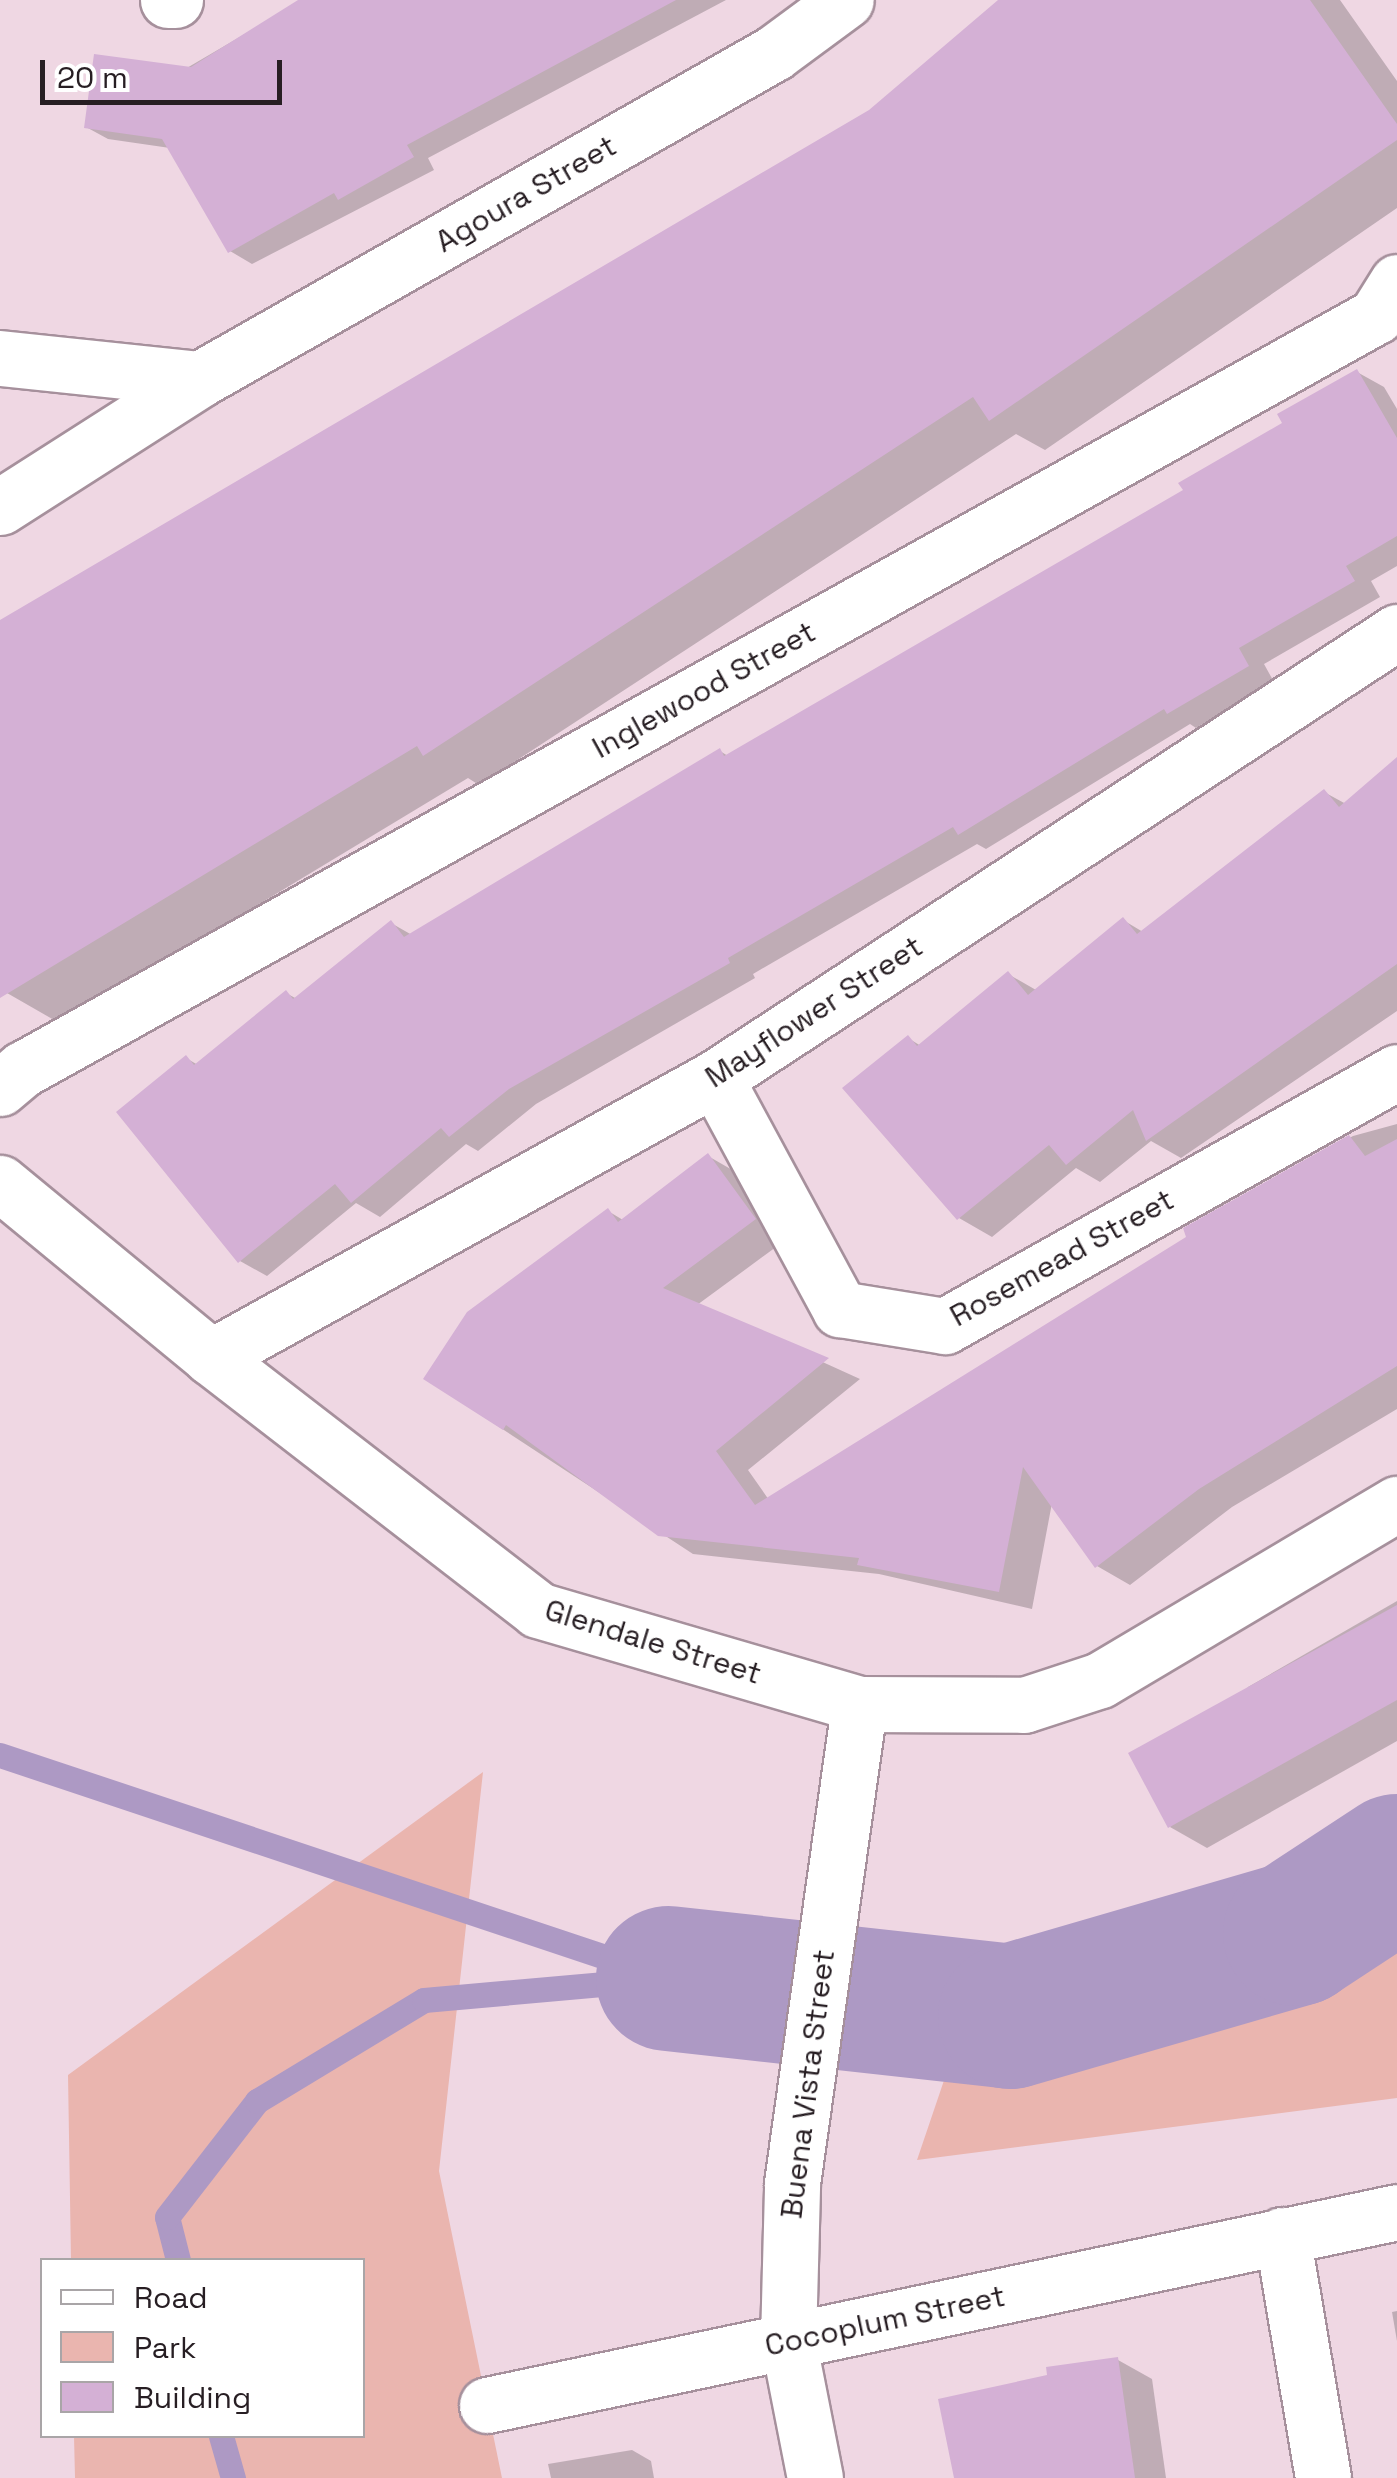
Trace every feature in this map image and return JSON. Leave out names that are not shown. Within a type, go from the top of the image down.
[{"type":"street","name":"Agoura Street","points":[[0,507],[200,378],[774,53],[846,0]]},
{"type":"street","name":"Inglewood Street","points":[[0,1088],[23,1069],[1376,316],[1397,282]]},
{"type":"street","points":[[0,358],[200,378]]},
{"type":"street","name":"Mayflower Street","points":[[210,1357],[715,1078],[1397,632]]},
{"type":"street","name":"Rosemead Street","points":[[715,1078],[840,1309],[945,1326],[1397,1072]]},
{"type":"street","name":"Glendale Street","points":[[0,1184],[210,1357],[538,1610],[859,1704],[1024,1706],[1100,1680],[1397,1504]]},
{"type":"street","name":"Buena Vista Street","points":[[815,2478],[788,2342],[792,2183],[859,1704]]},
{"type":"street","name":"Cocoplum Street","points":[[487,2404],[1397,2212]]},
{"type":"street","points":[[1282,2235],[1323,2478]]},
{"type":"green space","points":[[483,1772],[439,2171],[502,2478],[75,2478],[74,2438],[365,2438],[365,2258],[71,2258],[68,2075]]},
{"type":"green space","points":[[1397,1914],[1397,2098],[917,2160],[956,2045],[1302,1969]]},
{"type":"building","points":[[298,0],[676,0],[407,145],[414,157],[338,200],[334,193],[228,253],[162,139],[84,128],[94,54],[191,67]]},
{"type":"building","points":[[998,0],[1310,0],[1397,124],[1397,140],[989,421],[973,397],[423,756],[417,746],[0,998],[0,620],[869,110]]},
{"type":"building","points":[[1357,369],[1397,438],[1397,536],[1346,566],[1355,581],[1239,648],[1249,666],[1167,714],[1164,709],[958,835],[953,827],[728,958],[730,963],[509,1089],[449,1137],[441,1128],[351,1203],[335,1184],[238,1263],[116,1112],[186,1055],[194,1065],[286,990],[293,999],[391,920],[404,937],[720,748],[724,756],[1183,490],[1178,483],[1282,423],[1277,414]]},
{"type":"building","points":[[1397,757],[1397,964],[1146,1141],[1133,1110],[1066,1165],[1049,1145],[957,1220],[842,1088],[908,1035],[917,1046],[1008,971],[1028,995],[1123,917],[1137,934],[1324,789],[1339,807]]},
{"type":"building","points":[[1349,1135],[1365,1156],[1397,1139],[1397,1366],[1199,1489],[1095,1568],[1023,1467],[999,1592],[857,1565],[859,1558],[658,1536],[506,1425],[503,1430],[423,1379],[467,1312],[608,1208],[618,1222],[708,1153],[756,1219],[663,1288],[829,1358],[716,1451],[755,1505],[1186,1237],[1183,1228]]},
{"type":"building","points":[[1397,1605],[1397,1700],[1168,1828],[1128,1753]]},
{"type":"building","points":[[1118,2357],[1135,2478],[954,2478],[938,2399],[1047,2375],[1046,2367]]},
{"type":"waterway","points":[[0,1755],[668,1978]]},
{"type":"waterway","points":[[668,1978],[1010,2016],[1295,1933],[1397,1866]]},
{"type":"waterway","points":[[177,2258],[167,2217],[257,2101],[424,2000],[658,1979]]},
{"type":"waterway","points":[[222,2438],[233,2478]]}]
